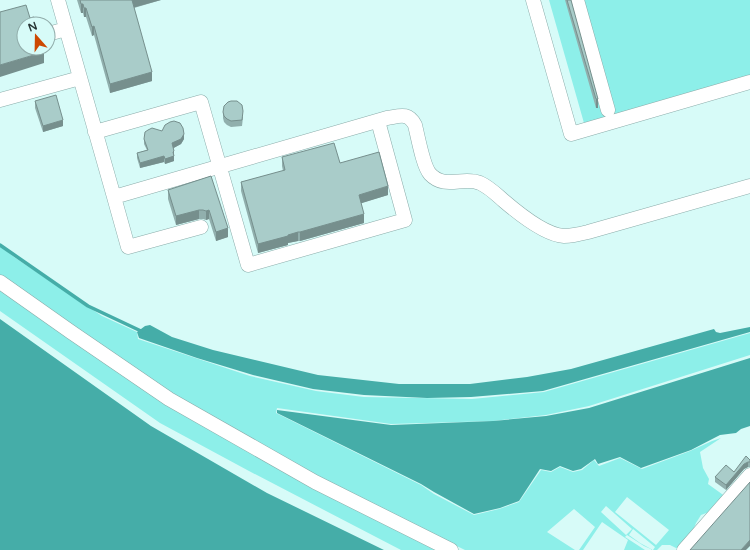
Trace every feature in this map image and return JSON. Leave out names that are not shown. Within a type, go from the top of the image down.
[{"type":"street","points":[[58,0],[128,248],[200,228]]},
{"type":"street","points":[[534,0],[571,134],[750,82]]},
{"type":"street","points":[[577,0],[608,110]]},
{"type":"street","points":[[56,32],[66,29]]},
{"type":"street","points":[[0,100],[80,78]]},
{"type":"street","points":[[95,132],[201,102],[248,265],[405,220],[378,121]]},
{"type":"street","points":[[114,197],[378,121],[403,116],[412,119],[415,125],[425,166],[430,174],[438,180],[449,183],[469,180],[478,182],[488,187],[505,202],[539,227],[550,233],[563,236],[588,232],[750,186]]},
{"type":"street","points":[[0,282],[169,399],[315,482],[451,550]]},
{"type":"street","points":[[684,550],[750,475]]},
{"type":"shaded area","points":[[549,0],[750,0],[750,77],[584,123]]},
{"type":"shaded area","points":[[0,246],[102,316],[137,332],[138,339],[250,376],[316,391],[364,397],[472,399],[544,392],[750,333],[750,355],[589,406],[546,415],[493,421],[391,424],[277,408],[276,413],[421,485],[434,494],[474,515],[519,502],[541,470],[551,472],[560,467],[573,472],[582,470],[594,460],[599,466],[620,458],[642,469],[721,438],[700,452],[703,468],[709,479],[708,484],[726,497],[709,512],[701,515],[692,533],[680,550],[670,545],[662,545],[657,550],[653,550],[644,546],[627,535],[625,537],[645,550],[624,550],[628,540],[602,522],[583,550],[579,550],[595,527],[574,509],[547,532],[575,550],[465,550],[258,446],[171,395],[0,277]],"holes":[[[627,497],[669,530],[656,545],[615,512]],[[606,506],[632,529],[626,535],[601,512]],[[633,529],[655,547],[653,550],[629,535]]]},
{"type":"shaded area","points":[[0,287],[56,328],[445,550],[401,550],[160,423],[0,311]]},
{"type":"shaded area","points":[[0,319],[151,426],[267,493],[384,550],[0,550]]},
{"type":"shaded area","points":[[150,325],[172,337],[213,350],[318,375],[399,384],[470,384],[527,377],[571,369],[714,329],[716,332],[720,333],[750,327],[750,332],[543,391],[471,397],[427,398],[364,395],[313,389],[253,375],[139,338],[137,332],[145,326]]},
{"type":"shaded area","points":[[750,358],[750,426],[741,429],[736,433],[720,435],[691,450],[641,468],[620,457],[598,464],[595,459],[581,469],[573,471],[560,466],[551,471],[540,469],[519,501],[500,508],[474,514],[421,484],[277,413],[277,410],[391,425],[493,421],[546,416],[589,408]]},
{"type":"building","points":[[80,0],[132,0],[152,72],[110,84],[94,26],[92,27],[86,8],[84,8],[83,4],[81,4]]},
{"type":"building","points":[[567,0],[571,0],[598,99],[596,99]]},
{"type":"building","points":[[26,5],[29,16],[16,16],[16,56],[30,56],[0,65],[0,12]]},
{"type":"building","points":[[56,95],[63,120],[43,126],[35,101]]},
{"type":"building","points":[[231,101],[237,101],[242,105],[242,120],[231,121],[224,116],[224,106]]},
{"type":"building","points":[[174,121],[180,123],[184,134],[181,139],[172,143],[174,156],[165,159],[164,156],[140,163],[137,153],[148,150],[144,139],[145,132],[152,128],[162,131],[165,125]]},
{"type":"building","points":[[334,143],[340,163],[379,152],[388,186],[359,195],[364,214],[258,244],[241,182],[285,170],[282,157]]},
{"type":"building","points":[[211,176],[228,228],[216,232],[209,210],[199,210],[176,216],[168,190]]},
{"type":"building","points":[[746,456],[750,462],[744,464],[726,485],[715,477],[726,465],[734,472]]},
{"type":"building","points":[[750,482],[750,540],[741,550],[690,550]]},
{"type":"waterway","points":[[0,245],[88,306],[141,331]]}]
